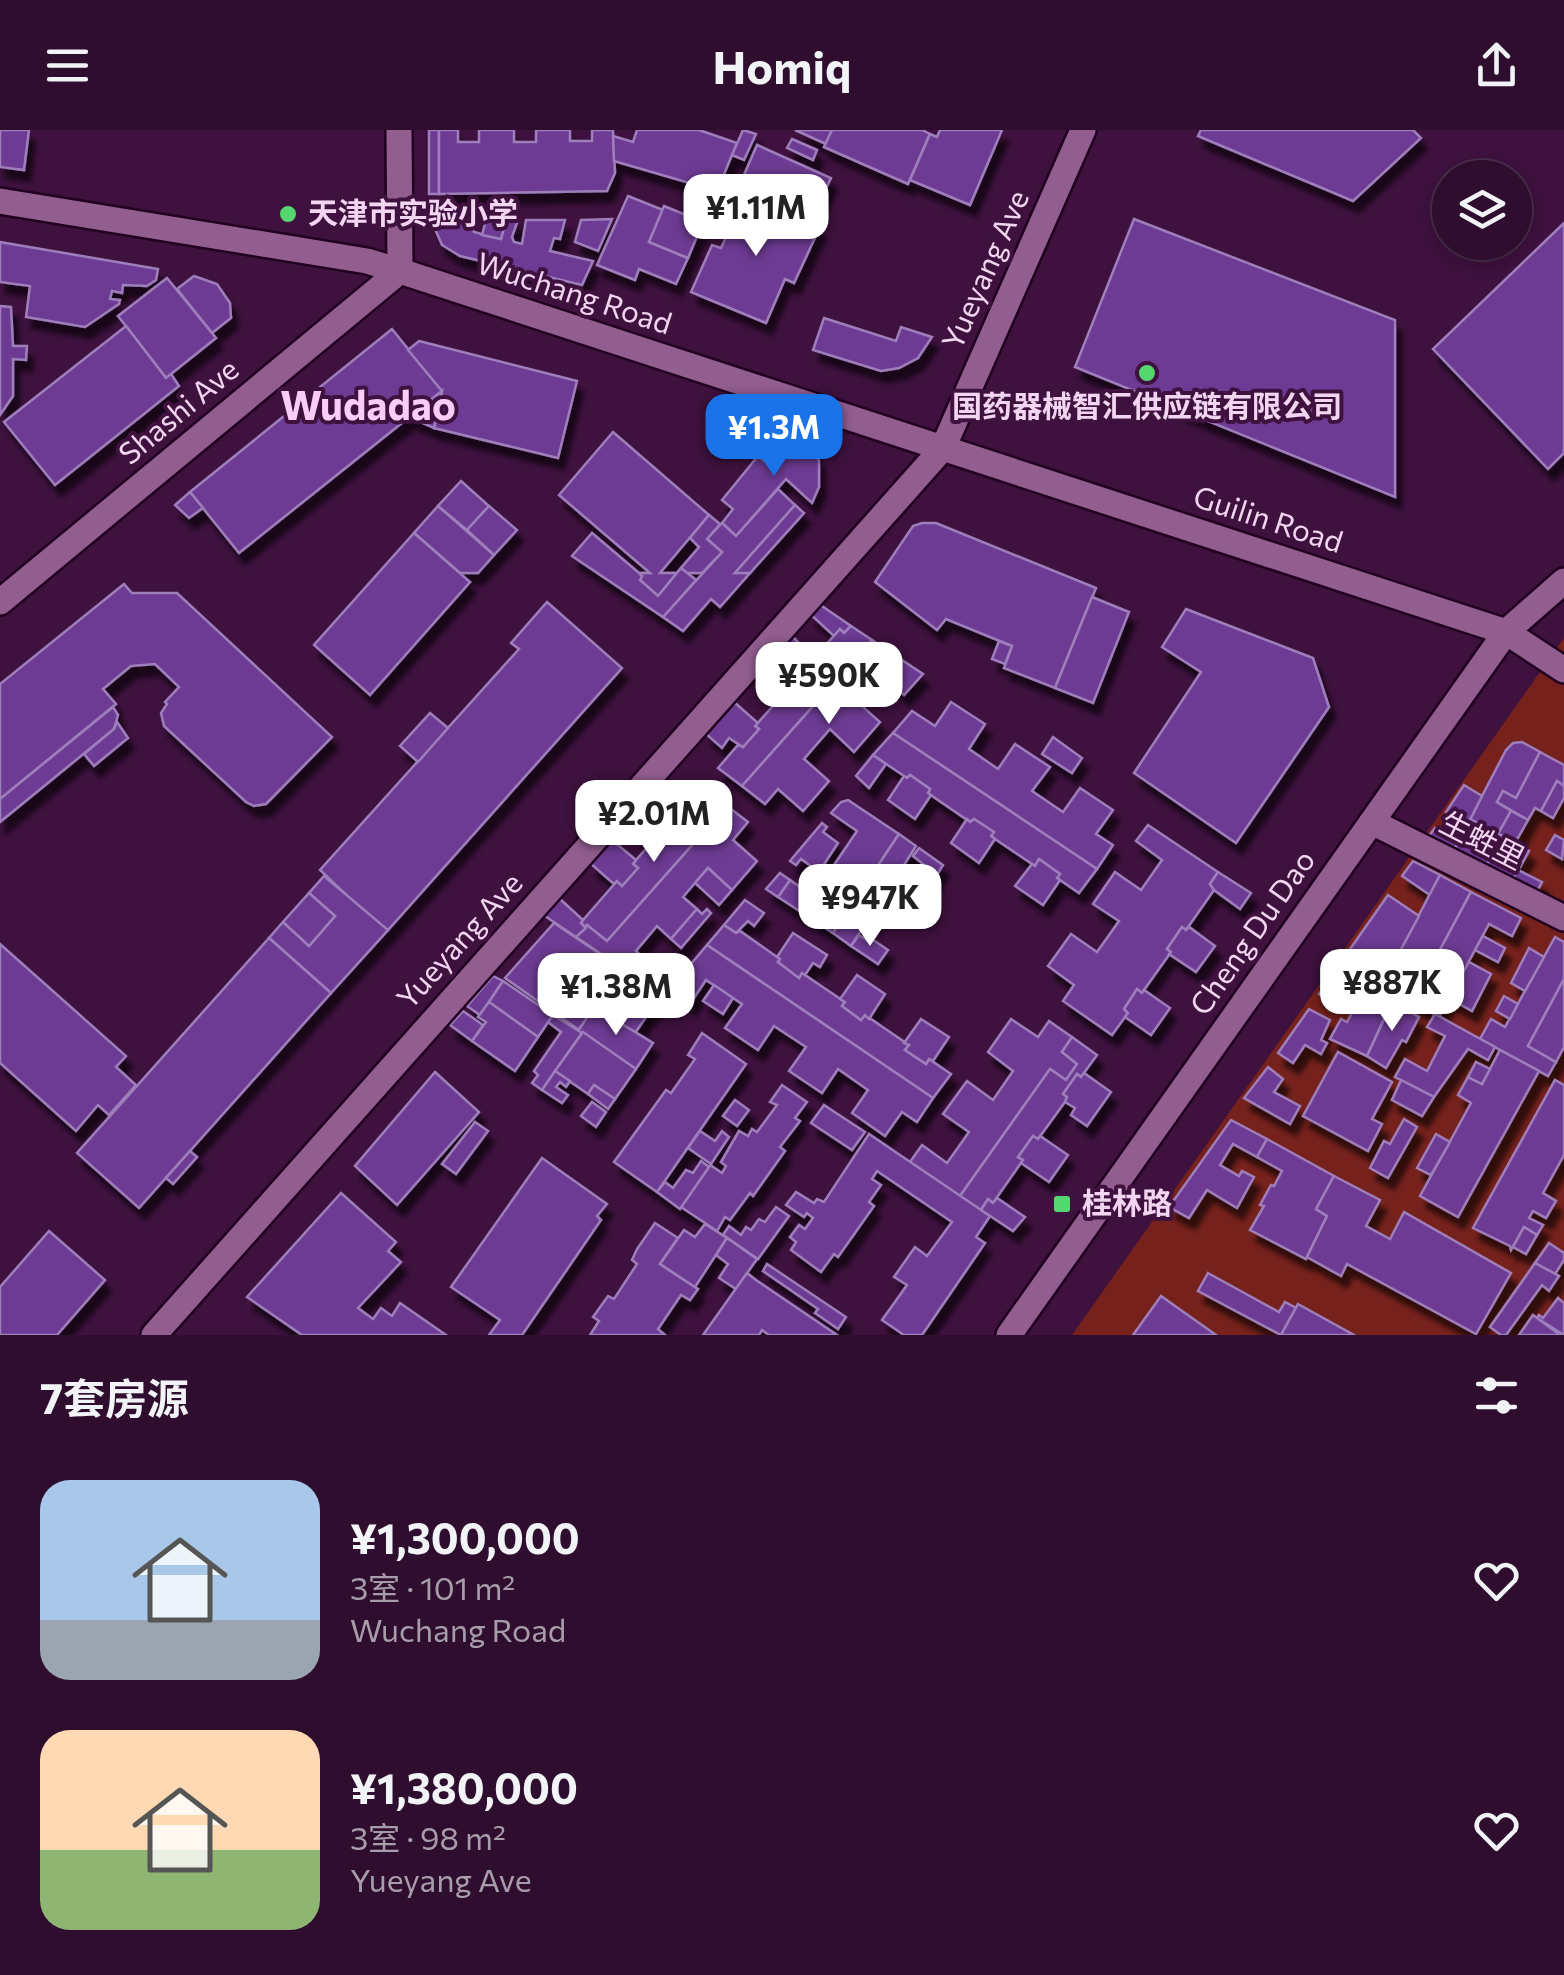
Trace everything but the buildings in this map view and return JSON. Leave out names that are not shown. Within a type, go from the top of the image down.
[{"type":"street","points":[[400,130],[400,271]]},
{"type":"street","name":"Yueyang Ave","points":[[154,1335],[943,448],[1083,130]]},
{"type":"street","name":"Wuchang Road","points":[[0,200],[366,261],[943,448]]},
{"type":"street","name":"Shashi Ave","points":[[0,602],[400,271]]},
{"type":"street","name":"Guilin Road","points":[[943,448],[1506,632],[1564,670]]},
{"type":"street","name":"Cheng Du Dao","points":[[1009,1335],[1506,632],[1564,581]]},
{"type":"street","name":"生﨡里","points":[[1372,822],[1564,918]]},
{"type":"shaded area","points":[[1564,638],[1564,1335],[1072,1335]]},
{"type":"place","name":"天津市实验小学","points":[[288,214]]},
{"type":"place","name":"国药器械智汇供应链有限公司","points":[[1147,373]]},
{"type":"place","name":"桂林路","points":[[1062,1204]]},
{"type":"district","name":"Wudadao","points":[[368,406]]}]
